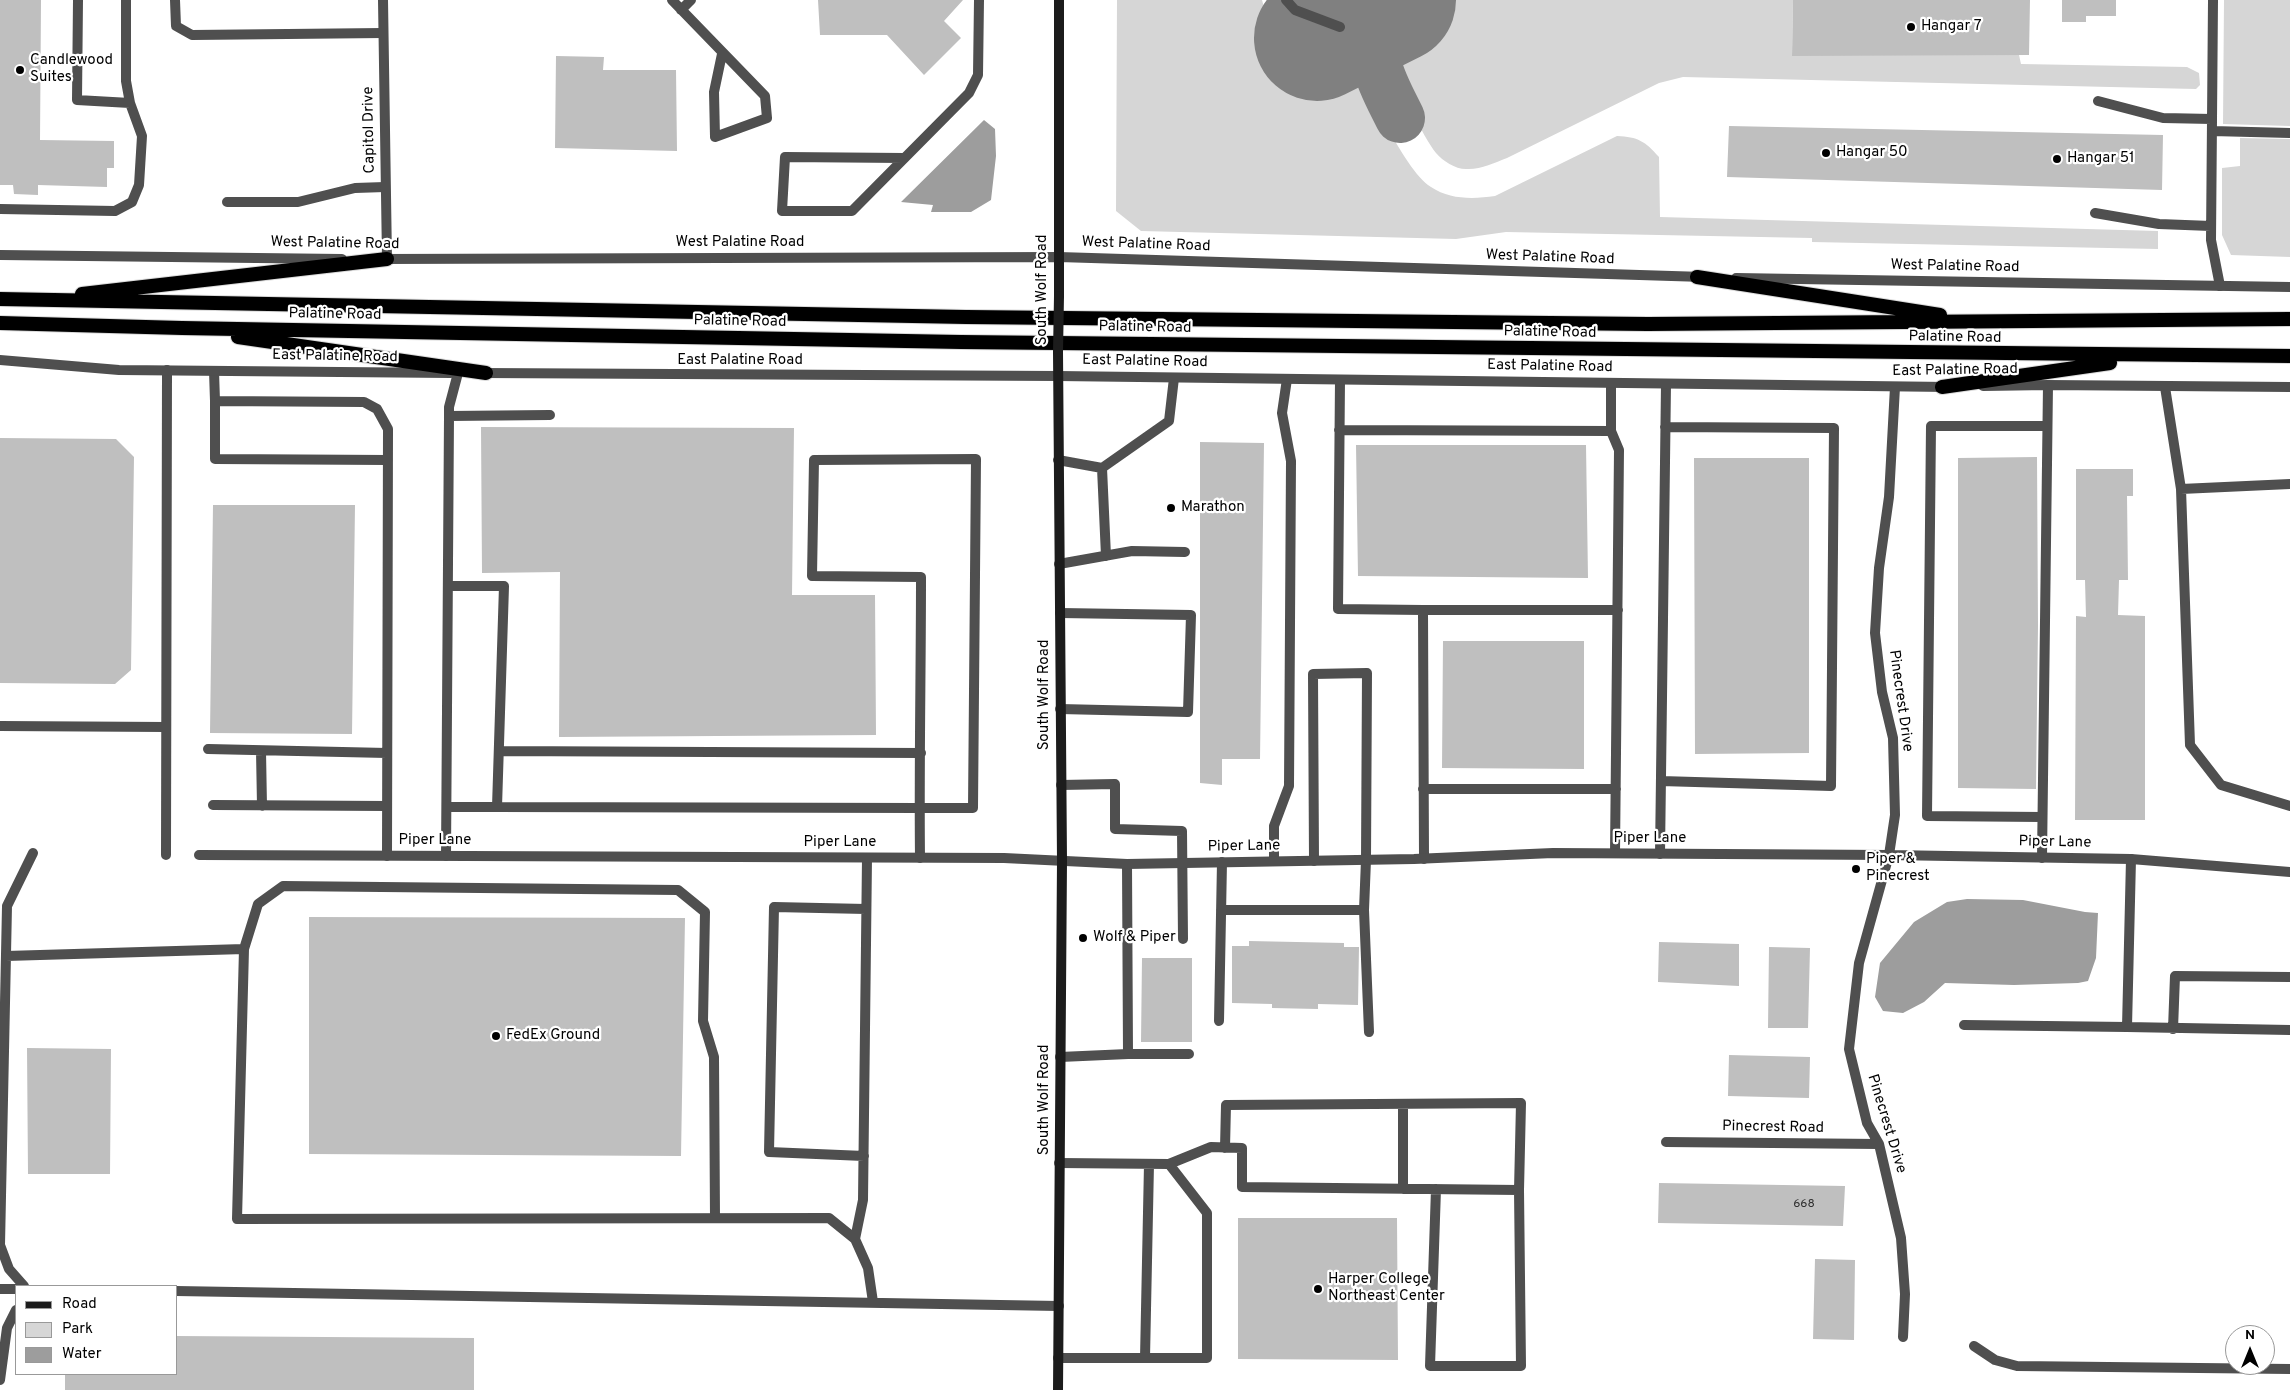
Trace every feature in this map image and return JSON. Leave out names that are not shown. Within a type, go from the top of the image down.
[{"type":"highway","points":[[26,301],[386,259]]},
{"type":"highway","points":[[1697,277],[1981,321]]},
{"type":"highway","name":"Palatine Road","points":[[0,299],[26,301],[966,317],[1648,324],[2290,319]]},
{"type":"highway","name":"Palatine Road","points":[[0,323],[962,342],[2290,356]]},
{"type":"highway","points":[[182,328],[486,374]]},
{"type":"highway","points":[[1942,387],[2153,356]]},
{"type":"main road","name":"South Wolf Road","points":[[1058,1390],[1062,861],[1058,460],[1059,0]]},
{"type":"street","points":[[78,0],[77,100],[130,103]]},
{"type":"street","points":[[0,208],[115,211],[132,202],[139,186],[142,136],[130,103],[126,81],[126,0]]},
{"type":"street","points":[[175,0],[176,26],[192,35],[383,33]]},
{"type":"street","name":"Capitol Drive","points":[[382,0],[386,259]]},
{"type":"street","points":[[672,0],[722,54],[765,96],[767,118],[716,137],[714,92],[722,54]]},
{"type":"street","points":[[681,10],[692,0]]},
{"type":"street","points":[[904,158],[786,157],[782,211],[852,211],[969,93],[978,75],[978,0]]},
{"type":"street","points":[[1286,0],[1295,10],[1340,27]]},
{"type":"street","points":[[2213,0],[2211,240],[2220,286]]},
{"type":"street","points":[[2098,101],[2163,118],[2212,119]]},
{"type":"street","points":[[2212,131],[2290,133]]},
{"type":"street","points":[[227,202],[298,202],[355,188],[385,187]]},
{"type":"street","points":[[2095,213],[2159,224],[2211,226]]},
{"type":"street","name":"West Palatine Road","points":[[0,255],[386,259],[1059,258],[1697,277],[2290,287]]},
{"type":"street","name":"East Palatine Road","points":[[0,360],[119,370],[486,374],[1058,376],[1895,387],[2048,385],[2290,387]]},
{"type":"street","points":[[166,855],[167,370]]},
{"type":"street","points":[[214,371],[215,459],[388,460]]},
{"type":"street","points":[[446,856],[449,407],[458,373]]},
{"type":"street","points":[[1058,460],[1102,468],[1169,421],[1174,378]]},
{"type":"street","points":[[1274,861],[1274,826],[1289,786],[1291,461],[1282,413],[1287,379]]},
{"type":"street","points":[[1340,380],[1338,609],[1618,610]]},
{"type":"street","points":[[1611,383],[1611,430],[1619,450],[1616,853]]},
{"type":"street","points":[[1660,854],[1666,384]]},
{"type":"street","points":[[2042,858],[2048,385]]},
{"type":"street","name":"Pinecrest Drive","points":[[1895,387],[1889,497],[1879,568],[1875,633],[1882,692],[1893,738],[1895,815],[1889,855],[1859,963],[1849,1049],[1867,1123],[1880,1144],[1901,1238],[1905,1294],[1903,1337]]},
{"type":"street","points":[[2165,387],[2181,489],[2190,745],[2221,785],[2290,806]]},
{"type":"street","points":[[215,401],[364,402],[377,410],[388,429],[387,856]]},
{"type":"street","points":[[449,416],[550,415]]},
{"type":"street","points":[[2042,817],[1927,816],[1930,426],[2046,426]]},
{"type":"street","points":[[1661,781],[1831,786],[1834,428],[1665,428]]},
{"type":"street","points":[[1339,430],[1611,430]]},
{"type":"street","points":[[447,806],[497,807],[920,808],[973,808],[976,459],[814,460],[812,576],[921,577],[921,754],[920,808],[920,858]]},
{"type":"street","points":[[1102,468],[1106,556]]},
{"type":"street","points":[[2181,489],[2290,484]]},
{"type":"street","points":[[1059,564],[1132,551],[1185,552]]},
{"type":"street","points":[[448,586],[504,586],[497,807]]},
{"type":"street","points":[[1423,610],[1424,859]]},
{"type":"street","points":[[1060,613],[1191,614],[1188,712],[1060,708]]},
{"type":"street","points":[[1314,861],[1313,674],[1367,674],[1364,910],[1369,1032]]},
{"type":"street","points":[[0,726],[166,727]]},
{"type":"street","points":[[208,750],[387,753]]},
{"type":"street","points":[[261,751],[262,806]]},
{"type":"street","points":[[499,751],[921,754]]},
{"type":"street","points":[[1061,784],[1115,784],[1115,828],[1182,831],[1184,939]]},
{"type":"street","points":[[1424,789],[1616,789]]},
{"type":"street","points":[[213,805],[387,806]]},
{"type":"street","points":[[23,1285],[9,1269],[0,1245],[2,1046],[7,906],[33,853]]},
{"type":"street","name":"Piper Lane","points":[[199,855],[920,858],[1127,864],[1424,859],[1553,853],[1889,855],[2130,859],[2290,872]]},
{"type":"street","points":[[854,1239],[863,1200],[867,858]]},
{"type":"street","points":[[2127,1027],[2130,859]]},
{"type":"street","points":[[1219,1021],[1222,862]]},
{"type":"street","points":[[1127,864],[1128,1054]]},
{"type":"street","points":[[716,1218],[714,1057],[702,1021],[705,912],[678,890],[283,886],[258,904],[244,949],[237,1219],[829,1218],[854,1239],[868,1268],[874,1302]]},
{"type":"street","points":[[864,1156],[769,1152],[774,907],[866,909]]},
{"type":"street","points":[[1221,910],[1364,910]]},
{"type":"street","points":[[6,956],[244,949]]},
{"type":"street","points":[[2173,1029],[2175,976],[2290,977]]},
{"type":"street","points":[[1964,1025],[2290,1030]]},
{"type":"street","points":[[1060,1058],[1128,1054],[1189,1054]]},
{"type":"street","points":[[1225,1148],[1226,1105],[1521,1103],[1519,1190],[1521,1366],[1430,1366],[1436,1189]]},
{"type":"street","points":[[1403,1105],[1403,1189]]},
{"type":"street","name":"Pinecrest Road","points":[[1666,1142],[1880,1144]]},
{"type":"street","points":[[1060,1163],[1169,1164],[1210,1148],[1242,1148],[1242,1187],[1519,1190]]},
{"type":"street","points":[[1145,1358],[1149,1164]]},
{"type":"street","points":[[1058,1358],[1207,1358],[1207,1213],[1169,1164]]},
{"type":"street","points":[[0,1289],[15,1289]]},
{"type":"street","points":[[178,1292],[1058,1306]]},
{"type":"street","points":[[0,1380],[7,1328],[15,1312]]},
{"type":"street","points":[[1974,1346],[1995,1360],[2017,1366],[2290,1369]]},
{"type":"street","points":[[0,1384],[0,1390]]},
{"type":"green space","points":[[1117,0],[1262,0],[1269,18],[1288,34],[1297,37],[1331,39],[1339,42],[1348,49],[1385,123],[1408,162],[1431,187],[1446,194],[1462,198],[1495,196],[1617,136],[1641,141],[1659,157],[1660,217],[2158,231],[2158,249],[1812,242],[1812,238],[1506,232],[1456,239],[1141,231],[1116,211]]},
{"type":"green space","points":[[1439,0],[1793,0],[1792,55],[2019,55],[2021,64],[2187,67],[2199,73],[2200,85],[2196,89],[1683,77],[1659,83],[1507,158],[1482,167],[1462,169],[1446,162],[1431,146],[1418,123],[1396,71],[1396,53],[1403,34],[1421,11]]},
{"type":"green space","points":[[2224,0],[2290,0],[2290,126],[2223,124]]},
{"type":"green space","points":[[2240,138],[2290,139],[2290,257],[2231,255],[2222,235],[2222,168],[2240,166]]},
{"type":"water","points":[[984,120],[995,129],[996,156],[991,200],[971,212],[931,212],[933,205],[901,202]]},
{"type":"water","points":[[1967,899],[2023,900],[2098,913],[2096,958],[2088,981],[2014,985],[1945,983],[1924,1002],[1903,1013],[1883,1011],[1875,997],[1880,963],[1914,922],[1947,902]]},
{"type":"building","name":"Candlewood Suites","points":[[0,0],[41,0],[40,140],[114,141],[114,168],[107,168],[107,187],[38,185],[38,195],[14,194],[13,185],[0,185]]},
{"type":"building","points":[[818,0],[963,0],[944,21],[961,38],[924,75],[887,35],[820,35]]},
{"type":"building","name":"Hangar 7","points":[[1793,0],[2030,0],[2029,55],[1792,56]]},
{"type":"building","points":[[2062,0],[2116,0],[2116,16],[2086,16],[2086,22],[2062,22]]},
{"type":"building","points":[[556,56],[604,57],[603,70],[676,70],[677,151],[555,148]]},
{"type":"building","points":[[1729,126],[2163,135],[2162,190],[1727,177]]},
{"type":"building","points":[[481,427],[794,428],[792,595],[875,595],[876,735],[559,737],[560,572],[482,573]]},
{"type":"building","points":[[0,438],[116,439],[134,457],[131,670],[115,684],[0,683]]},
{"type":"building","points":[[1200,442],[1264,443],[1260,759],[1222,759],[1222,785],[1200,783]]},
{"type":"building","points":[[1356,445],[1586,445],[1588,578],[1358,576]]},
{"type":"building","points":[[2037,457],[2038,626],[2036,789],[1958,788],[1958,458]]},
{"type":"building","points":[[1694,458],[1809,458],[1809,753],[1695,754]]},
{"type":"building","points":[[2076,469],[2133,469],[2133,496],[2127,496],[2128,580],[2119,580],[2118,615],[2145,616],[2145,820],[2075,820],[2076,616],[2086,617],[2085,580],[2076,580]]},
{"type":"building","points":[[213,505],[355,505],[352,734],[210,733]]},
{"type":"building","points":[[1443,641],[1584,641],[1584,769],[1442,768]]},
{"type":"building","name":"FedEx Ground","points":[[309,917],[685,918],[681,1156],[309,1154]]},
{"type":"building","points":[[1249,941],[1344,943],[1344,947],[1359,947],[1358,1005],[1318,1004],[1318,1009],[1272,1008],[1272,1004],[1232,1003],[1232,946],[1249,946]]},
{"type":"building","points":[[1659,942],[1739,944],[1739,986],[1658,982]]},
{"type":"building","points":[[1769,947],[1810,948],[1808,1028],[1768,1028]]},
{"type":"building","points":[[1142,958],[1192,958],[1192,1042],[1141,1042]]},
{"type":"building","points":[[27,1048],[111,1049],[110,1174],[28,1174]]},
{"type":"building","points":[[1729,1055],[1810,1057],[1809,1098],[1728,1096]]},
{"type":"building","points":[[1659,1183],[1845,1186],[1843,1226],[1658,1223]]},
{"type":"building","name":"Harper College Northeast Center","points":[[1238,1218],[1397,1218],[1398,1360],[1238,1359]]},
{"type":"building","points":[[1815,1259],[1855,1260],[1854,1340],[1813,1339]]},
{"type":"building","points":[[178,1336],[474,1338],[474,1390],[65,1390],[65,1375],[178,1375]]},
{"type":"taxiway","points":[[1398,0],[1381,22],[1376,34],[1375,47],[1376,59],[1383,84],[1400,118]]},
{"type":"runway","points":[[1317,38],[1393,0]]},
{"type":"place","name":"Hangar 7","points":[[1911,27]]},
{"type":"place","name":"Candlewood Suites","points":[[20,70]]},
{"type":"place","name":"Hangar 50","points":[[1826,153]]},
{"type":"place","name":"Hangar 51","points":[[2057,159]]},
{"type":"place","name":"Marathon","points":[[1171,508]]},
{"type":"place","name":"Piper & Pinecrest","points":[[1856,869]]},
{"type":"place","name":"Wolf & Piper","points":[[1083,938]]},
{"type":"place","name":"FedEx Ground","points":[[496,1036]]},
{"type":"place","name":"Harper College Northeast Center","points":[[1318,1289]]}]
